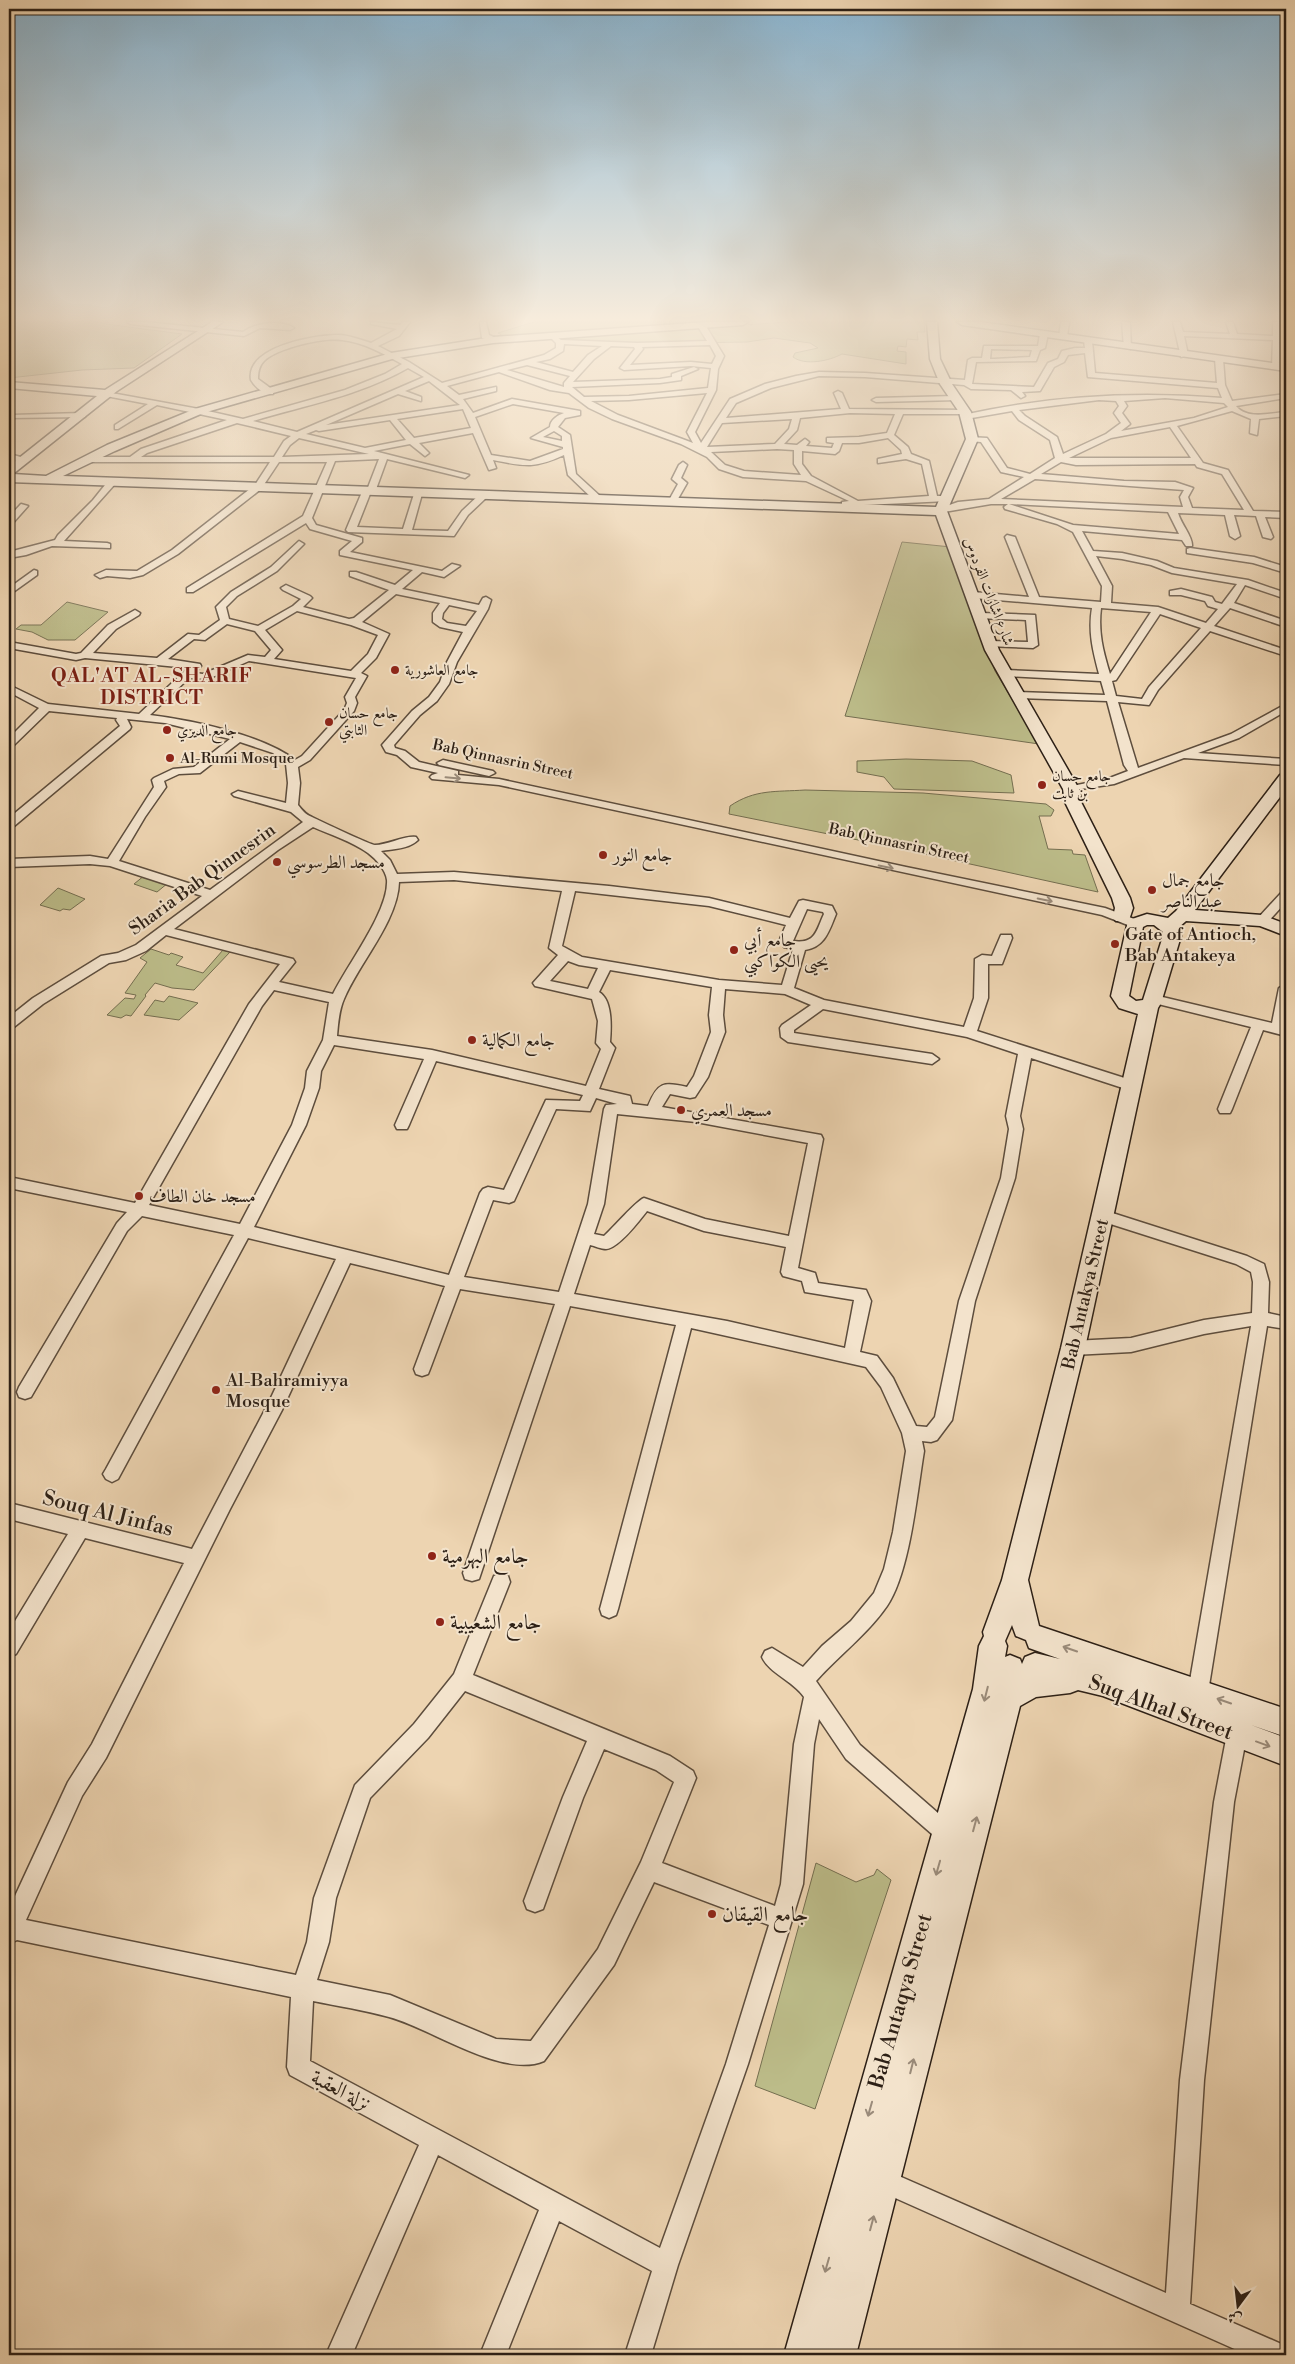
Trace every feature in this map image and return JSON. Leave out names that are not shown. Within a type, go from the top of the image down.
[{"type":"main road","points":[[9,472],[60,432]]},
{"type":"main road","points":[[47,479],[150,432]]},
{"type":"main road","points":[[9,478],[672,502],[836,506],[941,503],[972,439],[970,432]]},
{"type":"main road","name":"شارع اشارات الفردوس","points":[[941,503],[990,644],[1071,789],[1073,802],[1132,917]]},
{"type":"main road","points":[[1176,921],[1286,778]]},
{"type":"main road","points":[[1151,1003],[1131,1006],[1122,1000],[1120,996],[1132,917],[1160,921],[1262,921],[1286,930]]},
{"type":"main road","name":"Bab Antakya Street","points":[[1008,1662],[1015,1580],[1073,1348],[1151,1003],[1176,921]]},
{"type":"main road","points":[[1008,1662],[1042,1654],[1032,1633],[1015,1580]]},
{"type":"main road","points":[[1008,1662],[1009,1624],[1032,1633]]},
{"type":"main road","name":"Suq Alhal Street","points":[[1032,1633],[1286,1723]]},
{"type":"main road","points":[[1008,1662],[1033,1684],[1063,1679],[1103,1683]]},
{"type":"main road","name":"Suq Alhal Street","points":[[1008,1662],[1103,1683],[1286,1752]]},
{"type":"main road","name":"Bab Antaqya Street","points":[[802,2355],[987,1689],[1008,1662]]},
{"type":"main road","name":"Bab Antaqya Street","points":[[838,2355],[883,2181],[1008,1662]]},
{"type":"street","points":[[131,460],[144,451],[208,432]]},
{"type":"street","points":[[214,438],[224,432]]},
{"type":"street","points":[[291,432],[465,475]]},
{"type":"street","points":[[100,575],[106,573],[134,575],[144,572],[175,552],[258,487],[287,443],[299,434],[309,432]]},
{"type":"street","points":[[404,432],[412,442],[426,453]]},
{"type":"street","points":[[362,450],[463,432]]},
{"type":"street","points":[[476,432],[492,468]]},
{"type":"street","points":[[546,432],[535,438],[567,448]]},
{"type":"street","points":[[561,432],[566,435],[572,475],[597,498]]},
{"type":"street","points":[[657,432],[700,450],[722,467],[744,474],[808,478],[845,495],[855,502]]},
{"type":"street","points":[[691,432],[700,450]]},
{"type":"street","points":[[700,450],[712,432]]},
{"type":"street","points":[[777,446],[790,432]]},
{"type":"street","points":[[1044,432],[1054,439],[1060,459]]},
{"type":"street","points":[[987,502],[1060,459],[1114,432]]},
{"type":"street","points":[[1109,436],[1128,432]]},
{"type":"street","points":[[1178,432],[1200,465],[1225,472],[1250,513]]},
{"type":"street","points":[[700,450],[750,433],[777,446],[835,451],[839,440],[858,440],[890,434],[905,449],[907,456]]},
{"type":"street","points":[[972,439],[984,440],[1004,470],[1033,476],[1124,484],[1175,485],[1190,488],[1184,497],[1188,510]]},
{"type":"street","points":[[488,458],[530,464],[546,460],[567,448]]},
{"type":"street","points":[[159,459],[183,449]]},
{"type":"street","points":[[798,449],[798,464],[808,478]]},
{"type":"street","points":[[87,460],[332,459],[384,456]]},
{"type":"street","points":[[384,456],[350,530],[452,534],[466,511],[483,496]]},
{"type":"street","points":[[881,461],[907,456],[926,463],[929,485],[941,503]]},
{"type":"street","points":[[9,457],[25,459]]},
{"type":"street","points":[[190,590],[306,518],[332,459]]},
{"type":"street","points":[[1060,459],[1076,462],[1198,461]]},
{"type":"street","points":[[672,502],[683,483],[676,479],[683,465]]},
{"type":"street","points":[[59,543],[61,537],[96,502],[112,482]]},
{"type":"street","points":[[407,532],[418,494]]},
{"type":"street","points":[[836,506],[855,502],[941,503],[958,505],[987,502],[1286,515]]},
{"type":"street","points":[[987,502],[1021,510],[1077,530],[1106,586],[1094,624],[1096,644],[1110,698],[1130,764],[1135,773]]},
{"type":"street","points":[[9,522],[24,506]]},
{"type":"street","points":[[1172,509],[1176,522],[1187,538],[1192,573]]},
{"type":"street","points":[[1229,512],[1235,536]]},
{"type":"street","points":[[1260,514],[1268,537]]},
{"type":"street","points":[[306,518],[313,527],[359,540],[343,553],[444,574],[455,566]]},
{"type":"street","points":[[1070,527],[1187,538]]},
{"type":"street","points":[[1010,537],[1035,600]]},
{"type":"street","points":[[9,555],[23,553],[51,543],[107,546]]},
{"type":"street","points":[[225,621],[221,607],[234,594],[274,569],[299,544]]},
{"type":"street","points":[[1190,551],[1254,560],[1286,570]]},
{"type":"street","points":[[1089,553],[1122,556],[1192,573],[1243,582],[1286,596]]},
{"type":"street","points":[[353,622],[396,591],[419,570]]},
{"type":"street","points":[[9,592],[34,573]]},
{"type":"street","points":[[353,574],[394,588],[396,591],[446,602],[484,604],[469,630],[444,625],[437,620],[438,613],[446,602]]},
{"type":"street","points":[[1018,695],[1110,698],[1145,703],[1153,688],[1226,606],[1243,582]]},
{"type":"street","points":[[259,629],[296,608],[307,598],[286,588]]},
{"type":"street","points":[[1173,593],[1181,592],[1210,599],[1211,604],[1226,606],[1286,624]]},
{"type":"street","points":[[974,595],[1158,610],[1286,653]]},
{"type":"street","points":[[296,608],[353,622],[384,634],[372,656],[353,674]]},
{"type":"street","points":[[1006,673],[1112,678],[1158,610]]},
{"type":"street","points":[[85,655],[112,627],[135,613]]},
{"type":"street","points":[[981,616],[1031,617],[1033,645],[990,644]]},
{"type":"street","points":[[160,661],[192,636],[201,638],[225,621],[259,629],[277,650],[266,662]]},
{"type":"street","name":"Bab Qinnasrin Street","points":[[469,630],[452,662],[446,682],[433,699],[416,712],[388,745],[390,750],[401,753],[415,765],[454,773],[436,777],[499,782],[1132,917]]},
{"type":"street","points":[[9,645],[76,657],[85,655],[196,666],[141,718]]},
{"type":"street","points":[[187,675],[204,677],[248,658],[362,676],[350,697],[352,703],[349,711],[306,758],[292,766]]},
{"type":"street","points":[[9,688],[46,707],[165,720],[238,738],[277,751],[292,763],[295,785],[291,803],[294,809]]},
{"type":"street","points":[[11,739],[46,707]]},
{"type":"street","points":[[1071,789],[1110,782],[1235,736],[1286,707]]},
{"type":"street","points":[[12,819],[126,727],[121,720],[124,716]]},
{"type":"street","points":[[112,863],[139,817],[160,787],[158,780],[164,775],[186,769],[196,771],[238,738]]},
{"type":"street","points":[[1179,756],[1286,762]]},
{"type":"street","points":[[112,1474],[244,1231],[299,1125],[312,1088],[314,1071],[330,1040],[332,1016],[337,999],[386,910],[393,887],[393,878],[384,860],[374,850],[312,821],[294,809],[238,794]]},
{"type":"street","name":"Sharia Bab Qinnesrin","points":[[9,1024],[38,1001],[106,958],[120,957],[141,948],[274,847],[312,821]]},
{"type":"street","points":[[374,850],[404,844],[412,840]]},
{"type":"street","points":[[9,863],[90,860],[112,863],[213,895]]},
{"type":"street","points":[[393,878],[454,876],[569,888],[555,948],[578,961],[719,984],[787,990],[821,1004],[970,1033],[1132,1086]]},
{"type":"street","points":[[534,884],[609,890],[710,902],[793,923]]},
{"type":"street","points":[[1262,921],[1286,895]]},
{"type":"street","points":[[803,904],[823,907],[828,909],[830,914],[816,943],[807,947],[790,944],[786,939],[793,923],[803,904]]},
{"type":"street","points":[[25,1392],[122,1227],[139,1209],[184,1135],[256,1004],[288,962],[165,931]]},
{"type":"street","points":[[970,1033],[981,998],[982,959],[997,961],[1006,938]]},
{"type":"street","points":[[787,990],[800,946]]},
{"type":"street","points":[[567,954],[540,983],[592,994],[598,997],[605,1021],[603,1044],[608,1048],[588,1100]]},
{"type":"street","points":[[592,994],[606,965]]},
{"type":"street","points":[[654,1110],[660,1094],[666,1088],[690,1093],[701,1077],[718,1032],[716,1015],[719,984]]},
{"type":"street","points":[[270,985],[337,999]]},
{"type":"street","points":[[1151,1003],[1282,1030],[1286,988]]},
{"type":"street","points":[[821,1004],[787,1028],[788,1037],[932,1058]]},
{"type":"street","points":[[1226,1109],[1259,1024]]},
{"type":"street","points":[[330,1040],[432,1056],[617,1109],[654,1110],[816,1139],[789,1272],[809,1277],[811,1288],[860,1294],[863,1301],[851,1357]]},
{"type":"street","points":[[911,1433],[931,1435],[943,1420],[967,1301],[1008,1178],[1016,1128],[1014,1116],[1025,1050]]},
{"type":"street","points":[[402,1125],[432,1056]]},
{"type":"street","points":[[422,1369],[453,1282],[488,1193],[509,1197],[551,1104],[588,1100]]},
{"type":"street","points":[[472,1573],[585,1238],[597,1198],[617,1109]]},
{"type":"street","points":[[9,1182],[244,1231],[453,1282],[727,1328],[871,1361],[887,1383],[911,1433],[915,1451],[906,1512],[893,1569],[881,1600],[858,1627],[829,1652],[809,1688],[792,1884],[737,2064],[666,2265],[638,2355]]},
{"type":"street","points":[[585,1238],[607,1242],[627,1226],[644,1204],[704,1225],[795,1242]]},
{"type":"street","points":[[1103,1216],[1241,1260],[1258,1268],[1261,1282],[1260,1318],[1198,1692]]},
{"type":"street","points":[[345,1256],[276,1405],[196,1558],[99,1751],[75,1789],[10,1929],[390,2006],[496,2050],[536,2053],[606,1957],[649,1869],[686,1778],[663,1763],[461,1680]]},
{"type":"street","points":[[1073,1348],[1131,1345],[1204,1327],[1260,1318],[1286,1323]]},
{"type":"street","points":[[609,1609],[684,1321]]},
{"type":"street","name":"Souq Al Jinfas","points":[[9,1511],[196,1558]]},
{"type":"street","points":[[9,1648],[80,1530]]},
{"type":"street","points":[[303,1988],[318,1942],[325,1898],[362,1792],[422,1731],[461,1680],[501,1582]]},
{"type":"street","points":[[772,1657],[809,1688],[853,1752],[947,1834]]},
{"type":"street","points":[[1177,2311],[1192,2080],[1224,1802],[1237,1734]]},
{"type":"street","points":[[535,1901],[573,1797],[599,1736]]},
{"type":"street","points":[[649,1869],[781,1918]]},
{"type":"street","name":"نزلة العقبة","points":[[303,1988],[298,2067],[666,2265]]},
{"type":"street","points":[[339,2355],[433,2140]]},
{"type":"street","points":[[883,2181],[1277,2355]]},
{"type":"street","points":[[493,2355],[554,2204]]},
{"type":"green space","points":[[902,542],[951,547],[995,671],[1039,744],[845,716]]},
{"type":"green space","points":[[67,602],[108,612],[75,640],[48,640],[32,632],[16,629],[21,625],[41,625]]},
{"type":"green space","points":[[906,759],[972,761],[1011,775],[1014,793],[894,789],[884,777],[857,772],[857,761]]},
{"type":"green space","points":[[805,790],[923,793],[1046,804],[1054,810],[1051,816],[1039,816],[1048,849],[1072,850],[1073,854],[1085,855],[1098,892],[883,845],[729,814],[730,806],[757,794]]},
{"type":"green space","points":[[145,875],[168,883],[157,892],[134,884]]},
{"type":"green space","points":[[58,888],[85,899],[70,910],[63,909],[60,911],[40,905]]},
{"type":"green space","points":[[151,949],[183,957],[176,965],[203,973],[223,950],[230,952],[194,990],[172,988],[155,983],[131,1016],[126,1015],[121,1018],[107,1015],[125,998],[134,999],[136,995],[125,993],[147,962],[140,958]]},
{"type":"green space","points":[[169,996],[198,1003],[179,1020],[144,1015],[155,1000],[164,1002]]},
{"type":"green space","points":[[816,1863],[856,1882],[874,1875],[877,1869],[891,1880],[815,2109],[755,2086]]},
{"type":"place","name":"جامع العاشورية","points":[[395,670]]},
{"type":"place","name":"جامع حسان الثابتي","points":[[329,722]]},
{"type":"place","name":"جامع الديري","points":[[167,730]]},
{"type":"place","name":"Al-Rumi Mosque","points":[[170,758]]},
{"type":"place","name":"جامع حسان بن ثابت","points":[[1042,785]]},
{"type":"place","name":"جامع النور","points":[[603,855]]},
{"type":"place","name":"مسجد الطرسوسي","points":[[277,862]]},
{"type":"place","name":"جامع جمال عبد الناصر","points":[[1152,890]]},
{"type":"place","name":"Gate of Antioch, Bab Antakeya","points":[[1115,944]]},
{"type":"place","name":"جامع أبي يحيى الكواكبي","points":[[734,950]]},
{"type":"place","name":"جامع الكمالية","points":[[472,1040]]},
{"type":"place","name":"مسجد العمري","points":[[681,1110]]},
{"type":"place","name":"مسجد خان الطاف","points":[[139,1196]]},
{"type":"place","name":"Al-Bahramiyya Mosque","points":[[216,1390]]},
{"type":"place","name":"جامع البهرمية","points":[[432,1556]]},
{"type":"place","name":"جامع الشعيبية","points":[[440,1622]]},
{"type":"place","name":"جامع القيقان","points":[[712,1914]]},
{"type":"district","name":"QAL'AT AL-SHARIF DISTRICT","points":[[152,686]]}]
